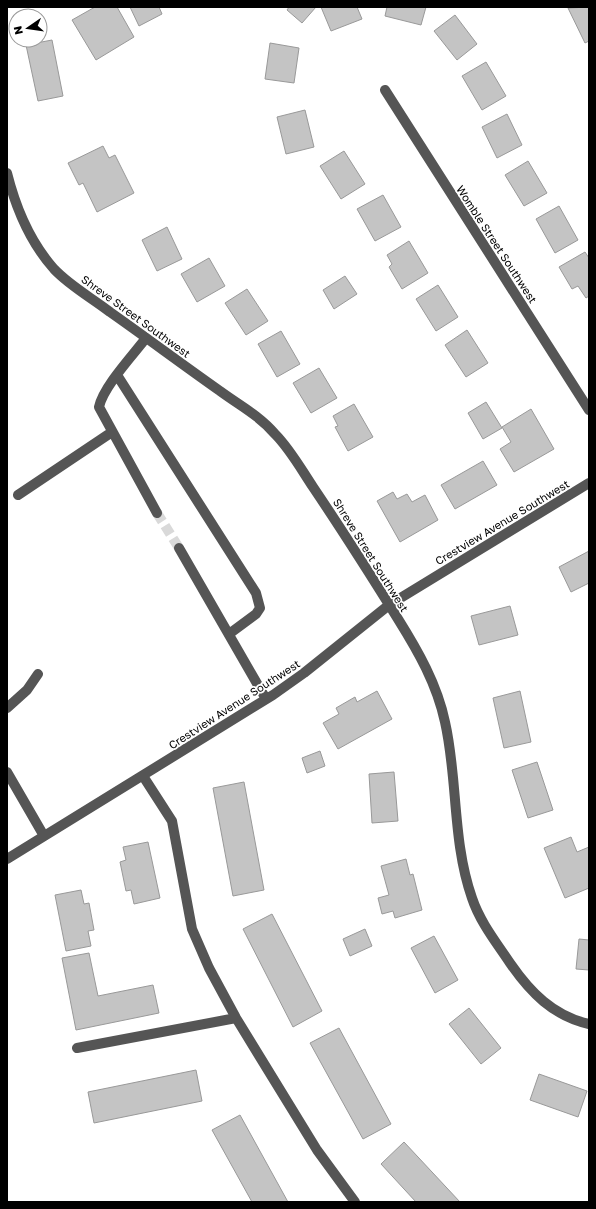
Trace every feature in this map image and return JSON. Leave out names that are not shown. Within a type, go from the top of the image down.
[{"type":"street","name":"Womble Street Southwest","points":[[385,90],[589,410]]},
{"type":"street","name":"Shreve Street Southwest","points":[[7,173],[12,193],[24,224],[34,243],[55,270],[146,338],[254,414],[276,434],[330,511],[418,651],[432,683],[444,719],[449,748],[462,858],[472,898],[483,922],[523,981],[534,994],[556,1011],[579,1022],[589,1024]]},
{"type":"street","points":[[146,338],[117,375],[101,399],[99,407],[157,513]]},
{"type":"street","points":[[117,375],[256,593],[260,608],[256,614],[229,634]]},
{"type":"street","points":[[18,495],[112,432]]},
{"type":"street","name":"Crestview Avenue Southwest","points":[[7,859],[144,776],[266,699],[304,673],[389,605],[589,483]]},
{"type":"street","points":[[179,548],[266,699]]},
{"type":"street","points":[[7,708],[27,690],[38,674]]},
{"type":"street","points":[[7,772],[44,836]]},
{"type":"street","points":[[144,776],[172,821],[192,929],[209,968],[236,1018],[317,1150],[355,1202]]},
{"type":"street","points":[[77,1048],[236,1018]]},
{"type":"building","points":[[95,7],[117,7],[134,37],[96,60],[72,20]]},
{"type":"building","points":[[130,7],[159,7],[162,14],[139,26]]},
{"type":"building","points":[[289,7],[316,7],[302,23],[287,10]]},
{"type":"building","points":[[321,7],[357,7],[362,19],[331,31]]},
{"type":"building","points":[[387,7],[426,7],[421,25],[385,16]]},
{"type":"building","points":[[589,7],[589,41],[585,43],[568,8]]},
{"type":"building","points":[[455,15],[477,44],[457,60],[434,31]]},
{"type":"building","points":[[52,40],[63,96],[38,101],[27,48],[48,48],[48,41]]},
{"type":"building","points":[[270,43],[299,48],[294,83],[265,79]]},
{"type":"building","points":[[486,62],[506,96],[482,110],[462,76]]},
{"type":"building","points":[[305,110],[314,147],[286,154],[277,117]]},
{"type":"building","points":[[507,114],[522,145],[497,158],[482,127]]},
{"type":"building","points":[[103,146],[109,158],[115,155],[134,193],[97,212],[83,183],[79,185],[68,163]]},
{"type":"building","points":[[344,151],[365,184],[341,199],[320,166]]},
{"type":"building","points":[[528,161],[547,193],[524,206],[505,175]]},
{"type":"building","points":[[383,195],[401,227],[375,241],[357,209]]},
{"type":"building","points":[[559,206],[578,240],[555,253],[536,219]]},
{"type":"building","points":[[167,227],[182,259],[157,271],[142,240]]},
{"type":"building","points":[[409,241],[428,273],[402,289],[389,267],[392,264],[387,255]]},
{"type":"building","points":[[585,252],[589,258],[589,296],[586,298],[578,286],[572,289],[559,267]]},
{"type":"building","points":[[209,258],[225,286],[197,302],[181,274]]},
{"type":"building","points":[[345,276],[357,294],[334,309],[323,290]]},
{"type":"building","points":[[438,285],[458,317],[436,331],[416,299]]},
{"type":"building","points":[[247,289],[268,321],[246,335],[225,303]]},
{"type":"building","points":[[467,330],[488,363],[466,377],[445,345]]},
{"type":"building","points":[[281,331],[300,364],[277,377],[258,344]]},
{"type":"building","points":[[319,368],[337,398],[311,413],[293,383]]},
{"type":"building","points":[[486,402],[502,428],[483,439],[468,413]]},
{"type":"building","points":[[354,404],[373,437],[348,451],[335,427],[338,426],[333,416]]},
{"type":"building","points":[[531,409],[554,449],[514,472],[500,449],[511,442],[502,427]]},
{"type":"building","points":[[483,461],[497,485],[455,509],[441,485]]},
{"type":"building","points":[[393,492],[397,499],[407,494],[412,502],[425,495],[438,520],[400,542],[377,501]]},
{"type":"building","points":[[589,551],[589,583],[571,592],[559,567]]},
{"type":"building","points":[[510,606],[518,635],[479,645],[471,616]]},
{"type":"building","points":[[377,691],[392,719],[338,749],[323,723],[339,714],[336,708],[355,697],[357,702]]},
{"type":"building","points":[[520,691],[531,742],[504,748],[493,698]]},
{"type":"building","points":[[320,751],[325,766],[307,773],[302,758]]},
{"type":"building","points":[[537,762],[553,810],[528,818],[512,770]]},
{"type":"building","points":[[394,772],[398,821],[372,823],[369,774]]},
{"type":"building","points":[[244,782],[264,890],[233,896],[213,788]]},
{"type":"building","points":[[571,837],[577,852],[589,847],[589,888],[565,898],[544,848]]},
{"type":"building","points":[[148,842],[160,898],[134,904],[131,890],[126,891],[120,862],[126,860],[123,847]]},
{"type":"building","points":[[406,859],[410,875],[413,874],[422,910],[395,918],[393,911],[382,914],[378,898],[389,895],[381,866]]},
{"type":"building","points":[[81,890],[84,904],[89,903],[94,930],[88,931],[91,946],[66,951],[55,895]]},
{"type":"building","points":[[272,914],[322,1011],[293,1027],[243,929]]},
{"type":"building","points":[[365,929],[372,946],[350,956],[343,939]]},
{"type":"building","points":[[434,936],[458,980],[435,993],[411,948]]},
{"type":"building","points":[[579,939],[589,940],[589,970],[576,969]]},
{"type":"building","points":[[89,953],[98,996],[153,985],[159,1013],[76,1030],[62,958]]},
{"type":"building","points":[[469,1008],[501,1048],[481,1064],[449,1024]]},
{"type":"building","points":[[339,1028],[391,1124],[363,1139],[310,1043]]},
{"type":"building","points":[[196,1070],[202,1101],[94,1123],[88,1092]]},
{"type":"building","points":[[539,1074],[587,1091],[578,1117],[530,1100]]},
{"type":"building","points":[[240,1115],[288,1202],[252,1202],[212,1130]]},
{"type":"building","points":[[404,1142],[460,1202],[416,1202],[381,1164]]},
{"type":"tunnel","points":[[157,513],[179,548]]}]
